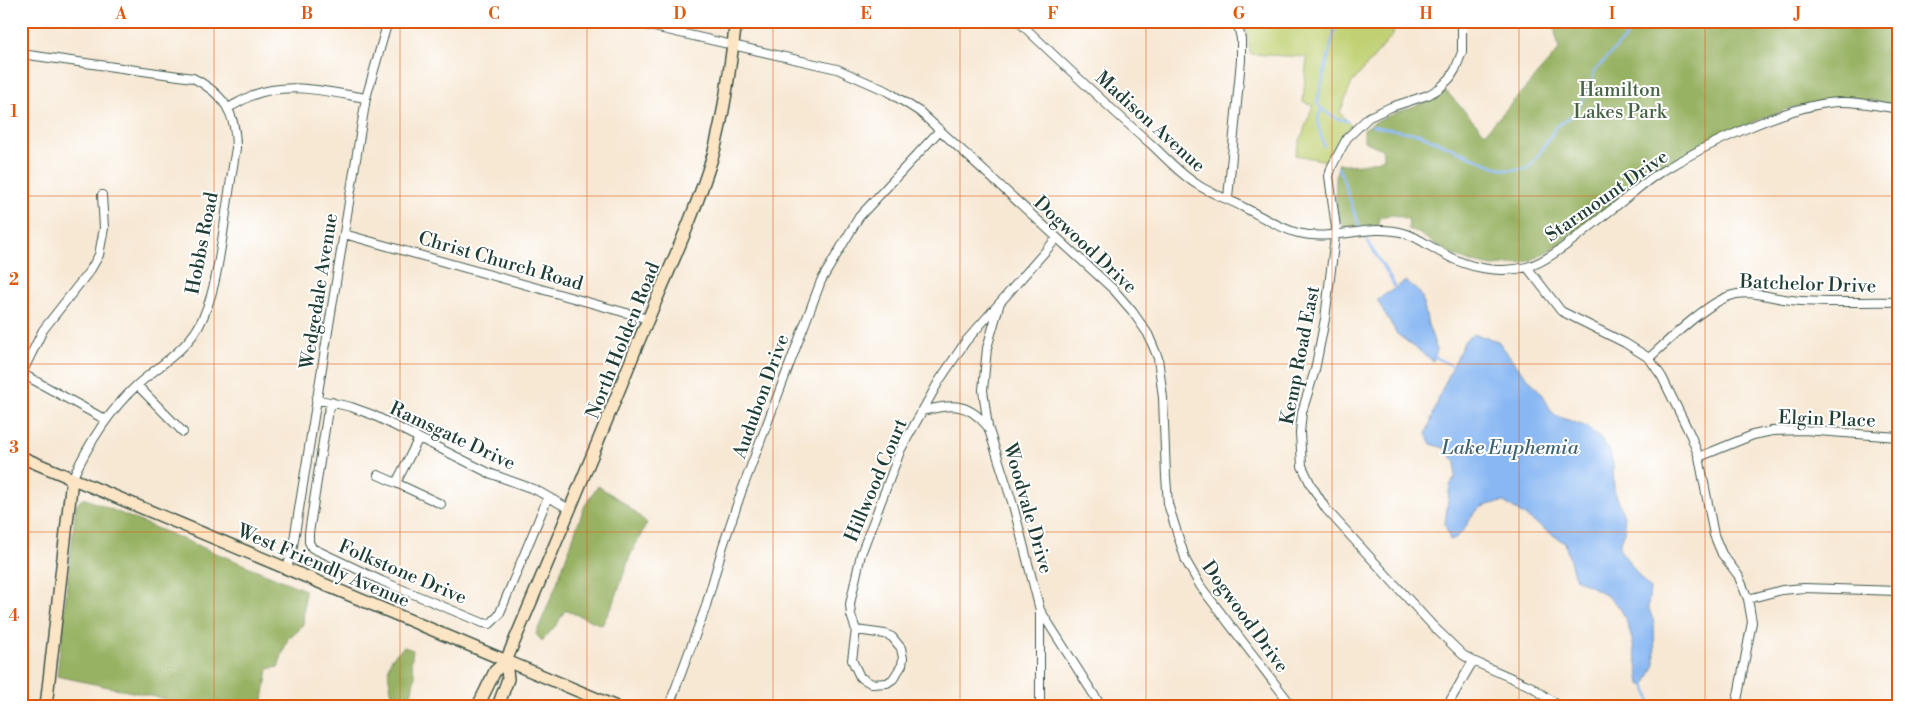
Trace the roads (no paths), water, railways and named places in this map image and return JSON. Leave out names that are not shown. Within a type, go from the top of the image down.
[{"type":"main road","name":"North Holden Road","points":[[478,706],[495,671],[506,661],[571,510],[698,200],[723,115],[736,21]]},
{"type":"main road","name":"West Friendly Avenue","points":[[21,457],[614,706]]},
{"type":"main road","name":"Hobbs Road","points":[[46,706],[72,479]]},
{"type":"main road","name":"North Holden Road","points":[[498,706],[508,679],[506,661]]},
{"type":"street","name":"Wedgedale Avenue","points":[[288,568],[366,98],[388,21]]},
{"type":"street","name":"Dogwood Drive","points":[[628,21],[814,62],[860,78],[887,91],[920,112],[1114,290],[1148,334],[1158,358],[1161,375],[1168,504],[1186,561],[1201,587],[1292,706]]},
{"type":"street","name":"Madison Avenue","points":[[1018,21],[1139,134],[1198,186],[1228,198],[1278,226],[1313,236],[1334,236]]},
{"type":"street","points":[[1228,198],[1241,60],[1241,39],[1237,21]]},
{"type":"street","name":"Kemp Road East","points":[[1462,21],[1462,52],[1450,78],[1440,88],[1428,95],[1391,107],[1369,117],[1352,132],[1340,149],[1332,166],[1329,176],[1336,228],[1323,328],[1315,370],[1302,412],[1300,432],[1302,466],[1326,509],[1463,656],[1532,687],[1559,706]]},
{"type":"street","name":"Hobbs Road","points":[[21,54],[193,78],[208,86],[220,97],[228,108],[235,128],[236,148],[213,292],[198,326],[175,354],[138,385],[106,420],[91,442],[72,479]]},
{"type":"street","points":[[228,108],[253,95],[287,88],[316,90],[366,98]]},
{"type":"street","name":"Starmount Drive","points":[[1334,236],[1368,230],[1394,230],[1412,235],[1446,256],[1468,265],[1494,270],[1527,267],[1561,248],[1658,174],[1737,133],[1797,111],[1832,103],[1843,102],[1898,109]]},
{"type":"street","name":"Audubon Drive","points":[[669,706],[705,609],[723,546],[742,490],[822,280],[859,217],[940,130]]},
{"type":"street","points":[[102,195],[104,228],[99,256],[43,330],[22,373],[106,420]]},
{"type":"street","name":"Christ Church Road","points":[[344,234],[648,319]]},
{"type":"street","name":"Hillwood Court","points":[[856,630],[885,634],[892,637],[902,648],[902,665],[894,679],[886,684],[872,684],[860,677],[852,660],[856,630],[850,604],[861,554],[901,449],[938,381],[966,341],[1057,238]]},
{"type":"street","points":[[1527,267],[1561,311],[1625,343],[1649,358],[1692,436],[1699,457],[1714,535],[1722,554],[1738,574],[1748,599],[1752,622],[1736,706]]},
{"type":"street","name":"Batchelor Drive","points":[[1649,358],[1708,308],[1726,297],[1740,293],[1756,293],[1791,300],[1898,302]]},
{"type":"street","name":"Woodvale Drive","points":[[999,304],[987,348],[983,390],[988,427],[1013,505],[1040,610],[1101,706]]},
{"type":"street","points":[[138,385],[183,432]]},
{"type":"street","name":"Ramsgate Drive","points":[[316,399],[373,415],[489,473],[536,490],[571,510]]},
{"type":"street","name":"Folkstone Drive","points":[[332,402],[326,425],[308,534],[309,542],[312,548],[382,581],[483,623],[490,624],[499,615],[548,497]]},
{"type":"street","points":[[922,412],[944,406],[960,406],[978,414],[988,427]]},
{"type":"street","name":"Elgin Place","points":[[1699,457],[1753,435],[1772,431],[1804,430],[1898,437]]},
{"type":"street","points":[[396,484],[418,438]]},
{"type":"street","points":[[378,475],[441,504]]},
{"type":"street","points":[[1748,599],[1782,590],[1804,588],[1898,591]]},
{"type":"street","points":[[1040,610],[1040,706]]},
{"type":"street","points":[[1447,706],[1473,661]]},
{"type":"water","points":[[1406,281],[1422,297],[1428,325],[1437,350],[1433,361],[1397,334],[1377,300]]},
{"type":"water","name":"Lake Euphemia","points":[[1474,334],[1498,341],[1543,395],[1551,411],[1557,416],[1587,427],[1601,439],[1610,451],[1614,489],[1624,517],[1625,529],[1620,542],[1620,550],[1650,588],[1648,606],[1654,623],[1655,664],[1645,686],[1640,684],[1633,643],[1622,612],[1609,597],[1575,578],[1565,543],[1504,502],[1480,508],[1472,516],[1460,535],[1450,540],[1445,524],[1450,485],[1455,478],[1456,462],[1444,448],[1431,444],[1426,434],[1442,390],[1465,340]]},
{"type":"waterway","points":[[1337,21],[1317,103],[1330,115],[1347,121]]},
{"type":"waterway","points":[[1372,126],[1419,134],[1496,167],[1507,170],[1527,169],[1537,158],[1556,127],[1572,116],[1581,103],[1591,87],[1594,72],[1634,28],[1644,21]]},
{"type":"waterway","points":[[1322,109],[1318,122],[1324,146]]},
{"type":"waterway","points":[[1338,167],[1361,229],[1396,289]]},
{"type":"waterway","points":[[1434,354],[1435,357],[1456,368]]},
{"type":"waterway","points":[[1645,684],[1651,706]]},
{"type":"park label","name":"Hamilton Lakes Park","points":[[1620,100]]}]
